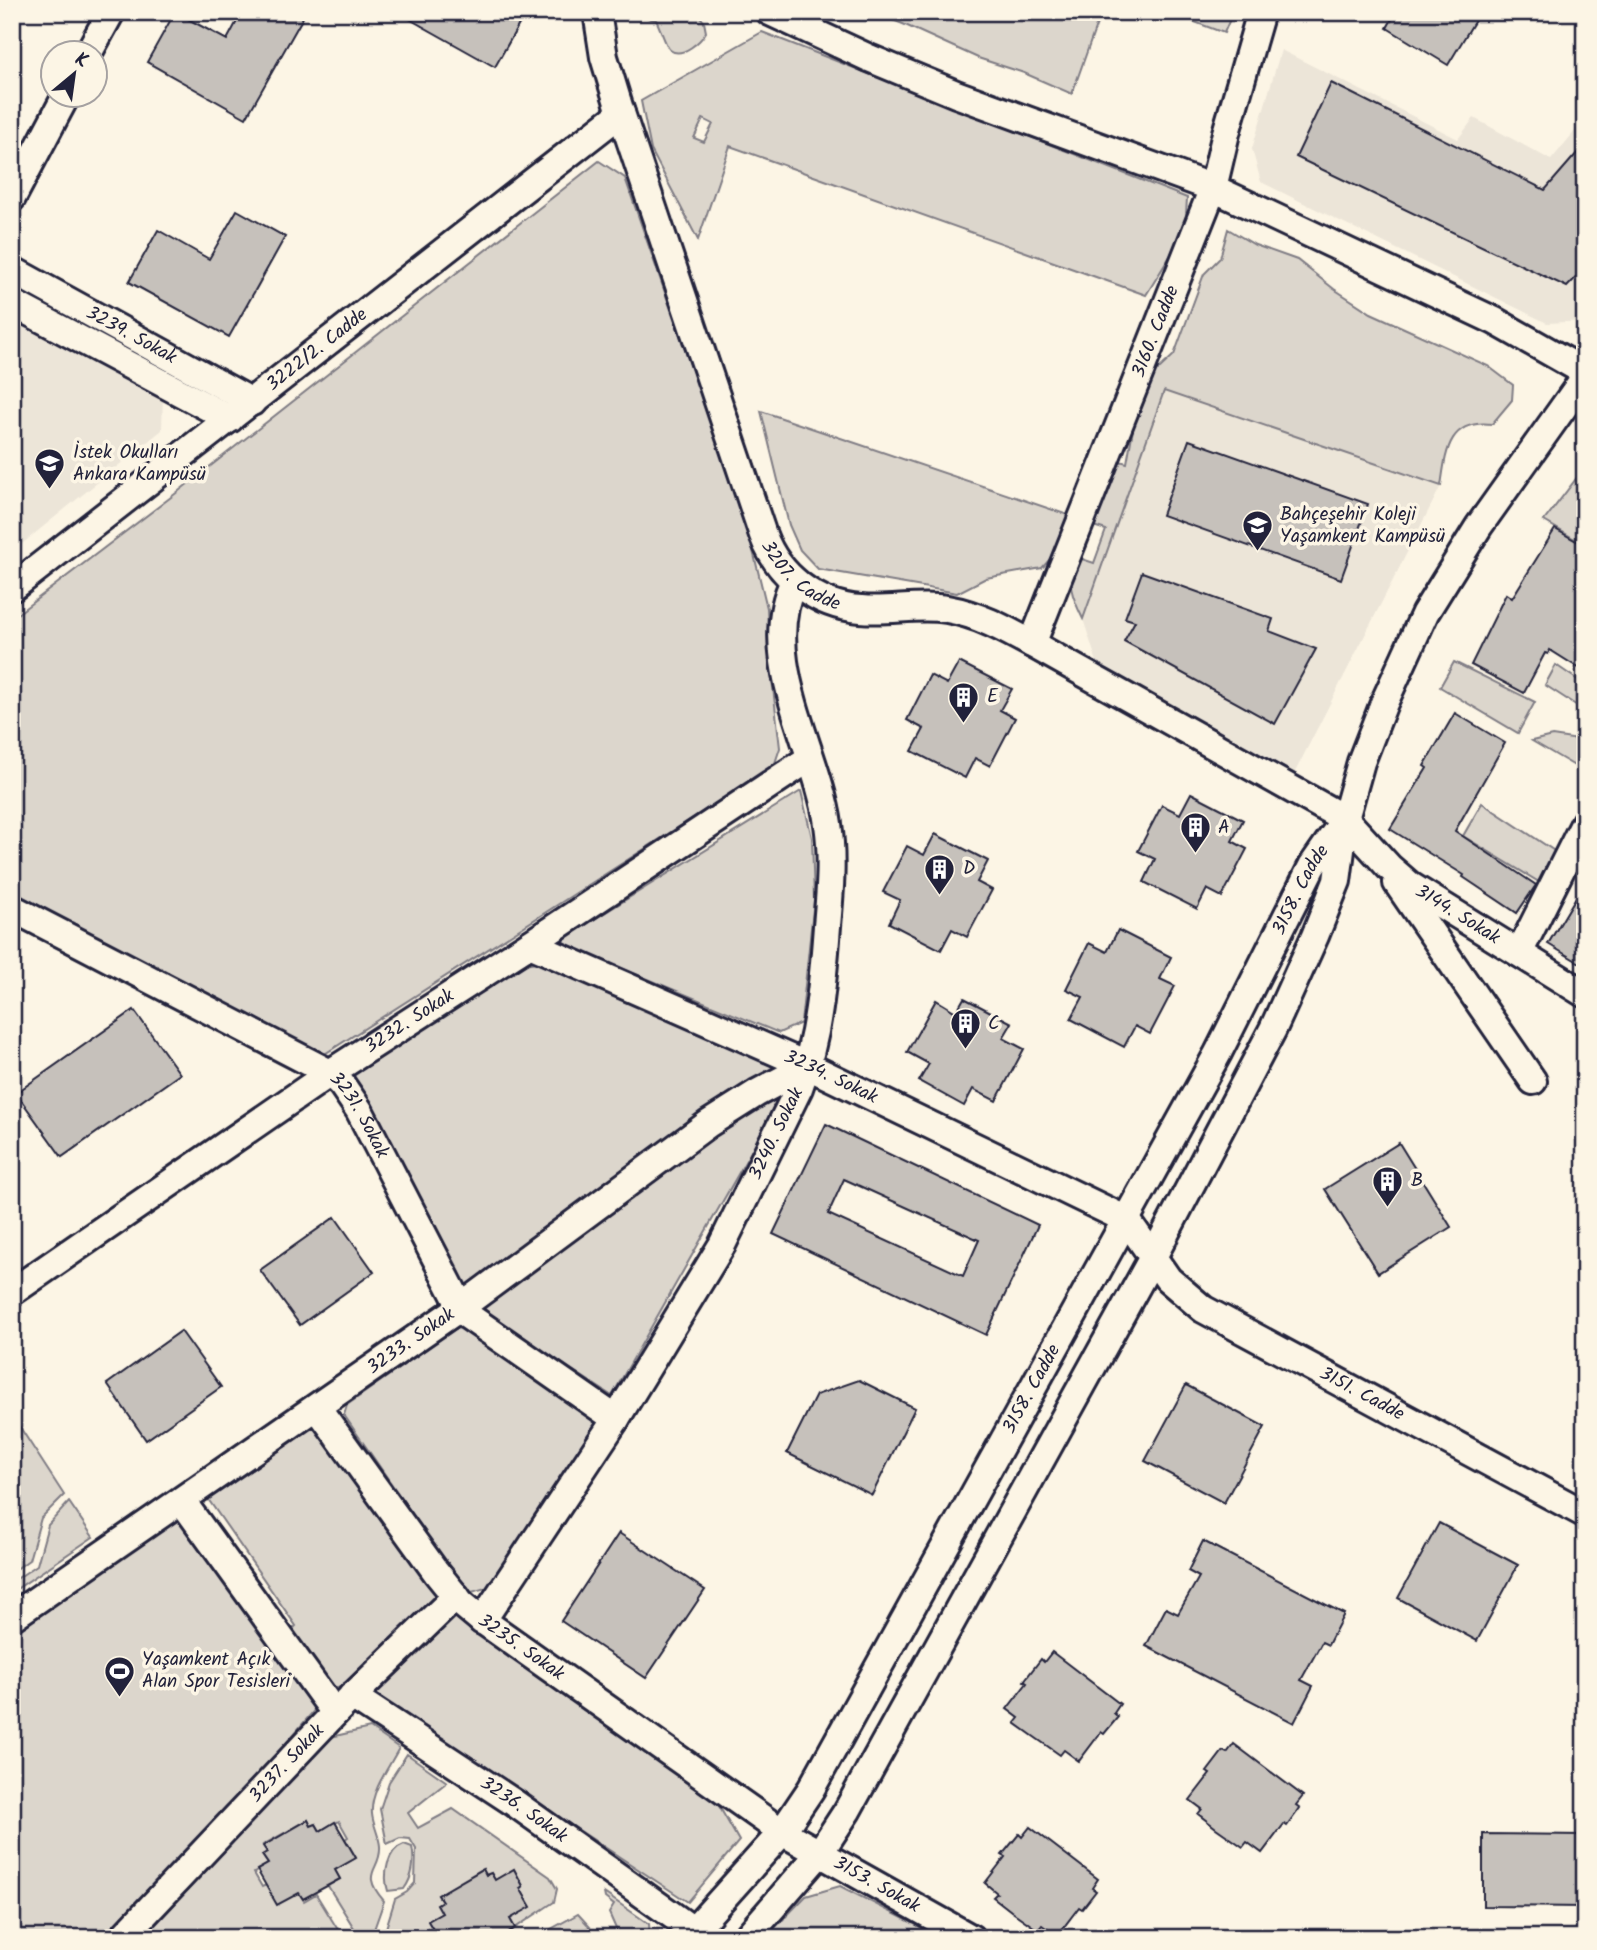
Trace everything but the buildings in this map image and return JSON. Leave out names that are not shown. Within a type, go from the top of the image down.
[{"type":"street","points":[[97,38],[111,12]]},
{"type":"street","name":"3207. Cadde","points":[[597,12],[604,57],[621,113],[763,535],[775,559],[794,581],[825,600],[843,607],[862,610],[925,606],[946,608],[982,619],[1032,644],[1345,819]]},
{"type":"street","points":[[769,12],[956,94],[1213,188],[1495,321],[1585,372]]},
{"type":"street","name":"3160. Cadde","points":[[1032,644],[1213,188],[1261,12]]},
{"type":"street","points":[[12,198],[60,108]]},
{"type":"street","name":"3222/2. Cadde","points":[[12,588],[621,113]]},
{"type":"street","name":"3239. Sokak","points":[[12,270],[252,402]]},
{"type":"street","name":"3239. Sokak","points":[[12,303],[230,419]]},
{"type":"street","name":"3158. Cadde","points":[[746,1938],[819,1854],[847,1811],[1153,1257],[1257,1060],[1315,936],[1337,881],[1345,819],[1361,762],[1425,612],[1486,516],[1585,377]]},
{"type":"street","name":"3240. Sokak","points":[[482,1621],[616,1419],[722,1245],[808,1066],[823,971],[831,866],[828,824],[789,685],[782,615],[786,597],[794,581]]},
{"type":"street","name":"3232. Sokak","points":[[12,1292],[330,1073],[810,758]]},
{"type":"street","name":"3158. Cadde","points":[[690,1934],[782,1832],[811,1789],[1241,1011],[1312,866],[1345,819]]},
{"type":"street","name":"3144. Sokak","points":[[1345,819],[1378,856],[1411,886],[1585,994]]},
{"type":"street","points":[[1519,953],[1585,822]]},
{"type":"street","points":[[1378,856],[1533,1081]]},
{"type":"street","name":"3231. Sokak","points":[[12,908],[330,1073],[359,1110],[461,1307],[480,1325],[616,1419]]},
{"type":"street","name":"3234. Sokak","points":[[530,944],[808,1066],[1127,1220]]},
{"type":"street","name":"3233. Sokak","points":[[12,1617],[461,1307],[708,1124],[757,1093],[808,1066]]},
{"type":"street","name":"3151. Cadde","points":[[1127,1220],[1177,1289],[1203,1309],[1585,1514]]},
{"type":"street","name":"3235. Sokak","points":[[317,1407],[456,1596],[482,1621],[782,1832],[819,1854]]},
{"type":"street","name":"3236. Sokak","points":[[182,1501],[343,1704],[513,1802],[690,1934]]},
{"type":"street","name":"3237. Sokak","points":[[122,1938],[343,1704],[456,1596]]},
{"type":"street","name":"3153. Sokak","points":[[819,1854],[971,1938]]},
{"type":"shaded area","points":[[642,12],[697,12],[704,22],[706,32],[691,48],[675,52],[668,48],[656,20],[648,18]]},
{"type":"shaded area","points":[[872,12],[1101,12],[1072,94],[1024,73],[978,58]]},
{"type":"shaded area","points":[[1168,12],[1233,12],[1224,33]]},
{"type":"shaded area","points":[[762,32],[1187,198],[1185,232],[1146,295],[730,146],[698,240],[651,150],[641,101]],"holes":[[[703,119],[713,124],[704,142],[694,138]]]},
{"type":"shaded area","points":[[1281,50],[1458,139],[1474,118],[1551,160],[1585,119],[1585,321],[1547,323],[1261,182],[1252,149]]},
{"type":"shaded area","points":[[599,161],[625,178],[748,530],[767,608],[769,653],[780,748],[774,766],[323,1055],[12,898],[12,618],[175,494]]},
{"type":"shaded area","points":[[1228,229],[1255,245],[1297,260],[1371,313],[1488,366],[1513,385],[1512,400],[1492,424],[1477,424],[1458,432],[1448,450],[1441,486],[1164,391],[1083,619],[1071,589],[1073,556],[1094,563],[1106,530],[1087,524],[1112,459],[1127,463],[1138,401],[1145,382],[1174,355],[1204,274],[1220,258]]},
{"type":"shaded area","name":"İstek Okulları Ankara Kampüsü","points":[[12,313],[163,393],[162,430],[12,552]]},
{"type":"shaded area","name":"Bahçeşehir Koleji Yaşamkent Kampüsü","points":[[1164,391],[1441,486],[1294,774],[1098,665],[1083,619]]},
{"type":"shaded area","points":[[761,411],[1071,516],[1051,558],[1042,568],[986,578],[957,593],[818,569],[800,550],[789,525]]},
{"type":"shaded area","points":[[1585,467],[1585,545],[1544,521]]},
{"type":"shaded area","points":[[1454,662],[1535,702],[1518,733],[1440,687]]},
{"type":"shaded area","points":[[1556,665],[1585,685],[1585,711],[1545,685]]},
{"type":"shaded area","points":[[1552,736],[1585,741],[1585,772],[1532,741]]},
{"type":"shaded area","points":[[801,791],[812,838],[814,900],[801,1023],[779,1033],[563,944],[564,938]]},
{"type":"shaded area","points":[[1482,803],[1556,852],[1539,882],[1463,836]]},
{"type":"shaded area","points":[[537,962],[788,1067],[786,1090],[612,1396],[485,1313],[481,1303],[461,1288],[349,1074],[523,964]]},
{"type":"shaded area","points":[[462,1328],[598,1420],[489,1587],[472,1592],[446,1563],[344,1415],[347,1405],[455,1329]]},
{"type":"shaded area","points":[[12,1415],[64,1495],[41,1518],[29,1560],[12,1572]]},
{"type":"shaded area","name":"Yaşamkent Açık Alan Spor Tesisleri","points":[[318,1424],[439,1593],[341,1688],[331,1686],[291,1631],[296,1626],[208,1499]]},
{"type":"shaded area","points":[[69,1502],[93,1537],[12,1592],[12,1582],[37,1565],[48,1525]]},
{"type":"shaded area","name":"Yaşamkent Açık Alan Spor Tesisleri","points":[[182,1515],[318,1706],[220,1820],[110,1938],[12,1938],[12,1630]]},
{"type":"shaded area","points":[[454,1615],[458,1615],[715,1799],[739,1841],[688,1902],[378,1698],[376,1691]]},
{"type":"shaded area","points":[[370,1728],[399,1748],[381,1780],[372,1806],[380,1854],[372,1877],[376,1891],[384,1901],[371,1938],[359,1936],[328,1886],[340,1879],[335,1870],[356,1858],[345,1839],[348,1837],[339,1821],[320,1831],[316,1824],[311,1826],[308,1820],[263,1845],[267,1852],[262,1855],[268,1864],[254,1873],[262,1887],[266,1885],[299,1893],[304,1901],[316,1894],[343,1938],[143,1938],[331,1737]]},
{"type":"shaded area","points":[[407,1754],[447,1782],[408,1813],[418,1828],[453,1809],[550,1877],[557,1889],[554,1902],[515,1928],[510,1919],[523,1886],[514,1870],[495,1880],[491,1873],[486,1875],[482,1869],[438,1895],[442,1901],[443,1938],[383,1938],[395,1899],[415,1883],[416,1849],[410,1839],[400,1838],[387,1844],[380,1809],[389,1782]]},
{"type":"shaded area","points":[[404,1844],[412,1847],[411,1874],[404,1889],[388,1891],[386,1878],[390,1857]]},
{"type":"shaded area","points":[[840,1886],[942,1938],[765,1938],[806,1896]]},
{"type":"shaded area","points":[[604,1893],[649,1924],[650,1938],[620,1938],[609,1913],[614,1905],[605,1898]]},
{"type":"shaded area","points":[[578,1914],[590,1927],[570,1938],[535,1938]]},
{"type":"place","name":"İstek Okulları Ankara Kampüsü","points":[[50,491]]},
{"type":"place","name":"Bahçeşehir Koleji Yaşamkent Kampüsü","points":[[1257,553]]},
{"type":"place","name":"E","points":[[964,724]]},
{"type":"place","name":"A","points":[[1195,855]]},
{"type":"place","name":"D","points":[[940,896]]},
{"type":"place","name":"C","points":[[965,1051]]},
{"type":"place","name":"B","points":[[1388,1208]]},
{"type":"place","name":"Yaşamkent Açık Alan Spor Tesisleri","points":[[119,1698]]}]
